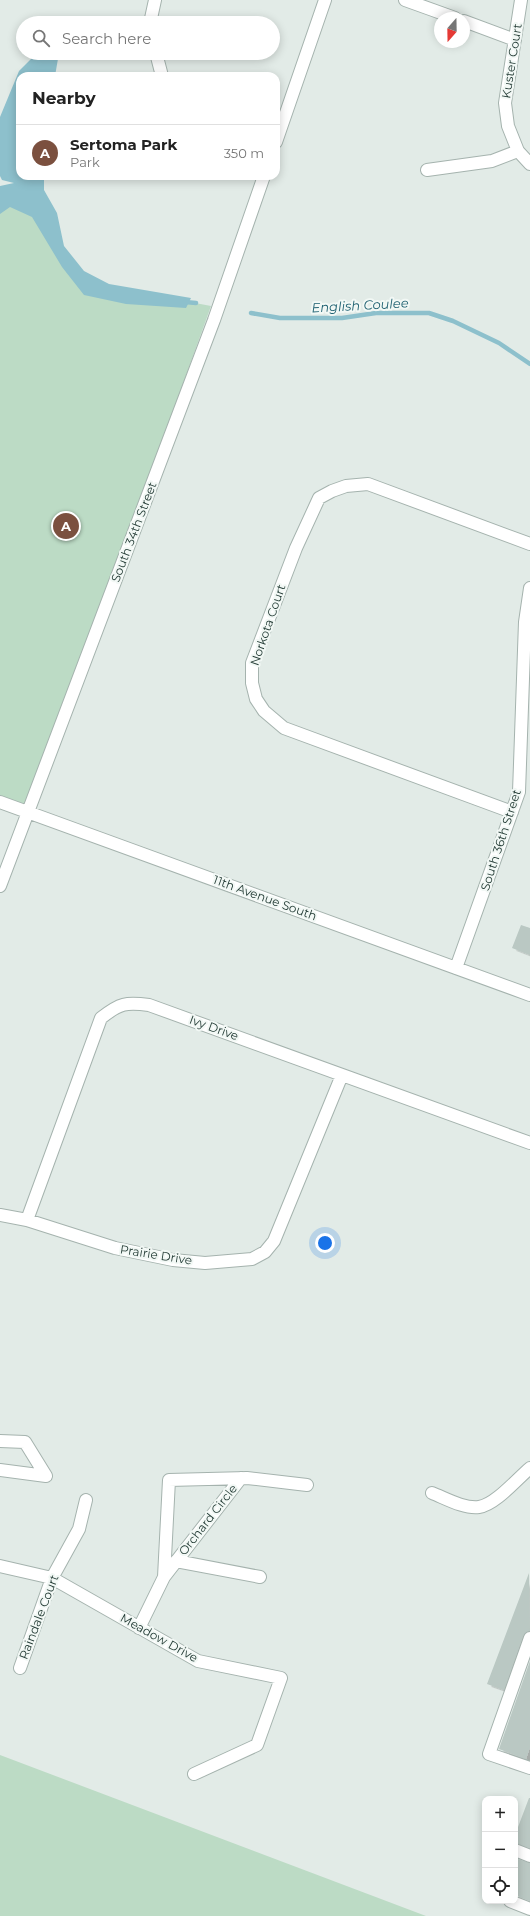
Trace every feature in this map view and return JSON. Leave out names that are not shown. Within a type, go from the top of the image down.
[{"type":"street","points":[[152,16],[155,0]]},
{"type":"street","points":[[280,130],[325,0]]},
{"type":"street","points":[[405,0],[438,12]]},
{"type":"street","name":"Kuster Court","points":[[521,0],[505,103],[508,126],[518,151],[530,164]]},
{"type":"street","points":[[470,24],[515,40]]},
{"type":"street","points":[[158,60],[161,72]]},
{"type":"street","points":[[427,170],[492,161],[518,151]]},
{"type":"street","name":"South 34th Street","points":[[0,886],[214,320],[263,180]]},
{"type":"street","name":"Norkota Court","points":[[512,812],[284,728],[264,711],[256,699],[252,684],[252,663],[309,518],[319,498],[332,491],[346,486],[368,484],[530,544]]},
{"type":"street","name":"South 36th Street","points":[[456,968],[519,792],[525,622],[530,588]]},
{"type":"street","name":"11th Avenue South","points":[[0,802],[530,995]]},
{"type":"street","name":"Ivy Drive","points":[[27,1220],[101,1018],[113,1009],[130,1002],[150,1005],[530,1143]]},
{"type":"street","name":"Prairie Drive","points":[[0,1215],[27,1220],[114,1248],[146,1256],[205,1263],[252,1259],[265,1252],[274,1241],[342,1075]]},
{"type":"street","points":[[0,1441],[25,1442],[46,1476],[0,1470]]},
{"type":"street","points":[[432,1493],[478,1508],[489,1504],[530,1468]]},
{"type":"street","name":"Orchard Circle","points":[[139,1628],[164,1577],[241,1478]]},
{"type":"street","name":"Orchard Circle","points":[[164,1577],[169,1480],[241,1478],[307,1485]]},
{"type":"street","name":"Raindale Court","points":[[20,1668],[52,1578],[79,1529],[86,1500]]},
{"type":"street","name":"Orchard Circle","points":[[176,1561],[260,1577]]},
{"type":"street","name":"Meadow Drive","points":[[0,1566],[52,1578],[198,1661],[281,1678],[256,1745],[194,1774]]},
{"type":"street","points":[[530,1638],[489,1754],[530,1768]]},
{"type":"street","points":[[518,1851],[530,1856]]},
{"type":"street","points":[[518,1904],[530,1909]]},
{"type":"green space","points":[[25,191],[65,259],[100,285],[211,306],[29,812],[0,802],[0,197]]},
{"type":"green space","points":[[0,1755],[426,1916],[0,1916]]},
{"type":"water","points":[[30,60],[58,60],[56,72],[19,71]]},
{"type":"water","points":[[16,78],[16,180],[44,180],[44,190],[57,213],[64,246],[84,271],[109,284],[191,298],[186,308],[126,304],[84,295],[62,267],[32,217],[10,207],[0,214],[0,186],[14,183],[2,180],[0,176],[0,117]]},
{"type":"building","points":[[521,925],[530,928],[530,955],[512,948]]},
{"type":"building","points":[[529,1573],[530,1631],[523,1636],[504,1690],[487,1684]]},
{"type":"building","points":[[530,1661],[530,1747],[526,1759],[499,1749]]},
{"type":"building","points":[[530,1798],[530,1848],[518,1844],[518,1827]]},
{"type":"building","points":[[518,1859],[530,1863],[530,1901],[518,1896]]},
{"type":"waterway","name":"English Coulee","points":[[185,302],[196,303]]},
{"type":"waterway","name":"English Coulee","points":[[251,313],[280,318],[342,318],[376,313],[429,313],[453,321],[499,343],[530,364]]},
{"type":"place","name":"Sertoma Park","points":[[66,526]]}]
